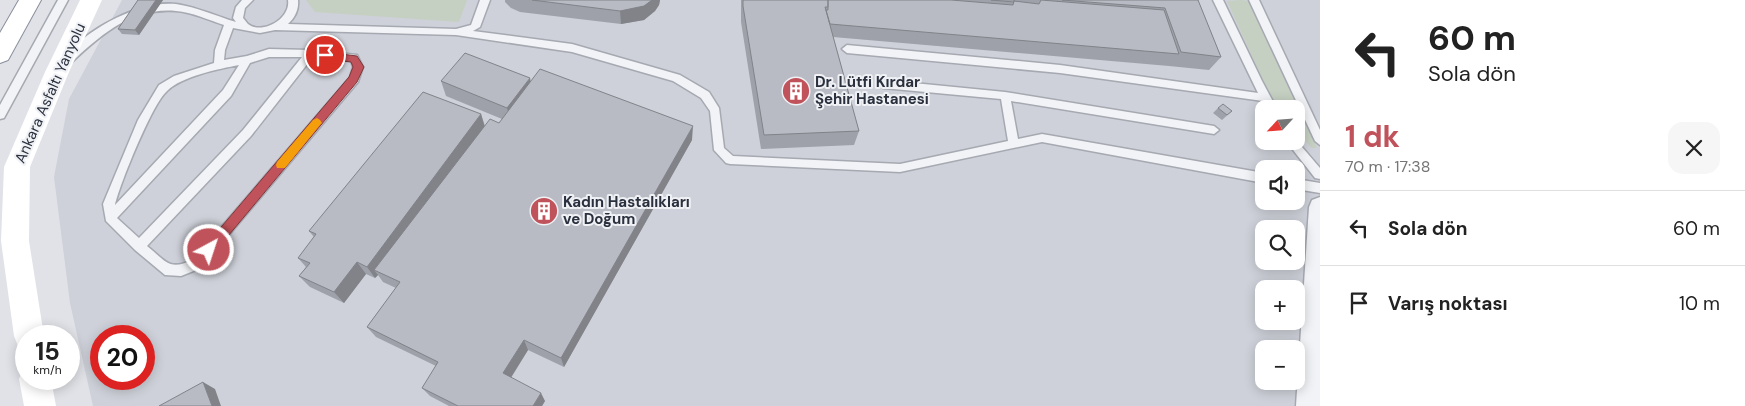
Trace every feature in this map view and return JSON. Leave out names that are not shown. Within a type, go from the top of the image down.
[{"type":"main road","points":[[0,54],[30,0]]},
{"type":"main road","name":"Ankara Asfaltı Yanyolu","points":[[27,325],[15,241],[17,167],[57,72],[92,0]]},
{"type":"main road","points":[[37,390],[40,406]]},
{"type":"street","points":[[1309,406],[1320,207]]},
{"type":"lane","name":"Ankara Asfaltı Yanyolu","points":[[0,115],[62,0]]},
{"type":"lane","points":[[245,27],[238,18],[238,12],[248,0]]},
{"type":"lane","points":[[275,27],[283,23],[293,12],[293,0]]},
{"type":"lane","points":[[456,32],[475,26],[485,0]]},
{"type":"lane","points":[[1218,0],[1266,98]]},
{"type":"lane","points":[[1254,0],[1320,141]]},
{"type":"lane","points":[[57,72],[97,32],[119,20],[144,11],[176,7],[213,16],[229,24],[259,30],[275,27],[456,32],[572,48],[676,78],[704,95],[715,111],[719,150],[730,160],[900,168],[1042,138],[1255,176]]},
{"type":"lane","points":[[219,65],[220,50],[229,24]]},
{"type":"lane","points":[[848,49],[1060,70],[1266,98]]},
{"type":"lane","points":[[268,53],[354,58],[358,67],[354,79],[197,264],[181,271],[169,271],[110,218],[109,204],[143,120],[162,88],[178,79],[219,65],[247,60],[268,53]]},
{"type":"lane","points":[[139,246],[247,133],[310,54]]},
{"type":"lane","points":[[110,218],[227,93],[247,60]]},
{"type":"lane","points":[[883,84],[1005,96],[1214,130]]},
{"type":"lane","points":[[1005,96],[1014,144]]},
{"type":"lane","points":[[1299,150],[1320,176]]},
{"type":"lane","points":[[1305,186],[1320,188]]},
{"type":"shaded area","points":[[122,0],[1320,0],[1320,406],[93,406],[80,348],[80,325],[75,325],[70,303],[54,177],[69,99]]},
{"type":"green space","points":[[306,0],[467,0],[459,22],[315,12]]},
{"type":"green space","points":[[1242,0],[1251,2],[1295,100],[1272,100],[1227,1]]},
{"type":"green space","points":[[1305,121],[1317,148],[1312,148],[1305,141]]},
{"type":"building","points":[[138,0],[156,0],[135,30],[118,29]]},
{"type":"building","points":[[532,0],[652,0],[644,6],[620,11]]},
{"type":"building","name":"Dr. Lütfi Kırdar Şehir Hastanesi","points":[[743,0],[828,0],[828,7],[825,7],[859,131],[764,135]]},
{"type":"building","points":[[828,0],[951,0],[1013,5],[1014,1],[1039,4],[1041,0],[1164,10],[1179,54],[830,24],[826,10],[828,10]]},
{"type":"building","points":[[991,0],[1014,0],[1014,2]]},
{"type":"building","points":[[1062,0],[1198,0],[1221,57],[1181,52],[1165,8]]},
{"type":"building","points":[[465,53],[530,78],[507,108],[441,81]]},
{"type":"building","name":"Kadın Hastalıkları ve Doğum","points":[[540,69],[693,126],[561,358],[524,340],[503,373],[541,393],[533,406],[458,406],[422,388],[438,362],[367,327],[400,282],[374,270],[490,119],[499,123]]},
{"type":"building","points":[[423,92],[481,114],[367,267],[357,262],[334,292],[299,276],[310,263],[298,258],[316,234],[309,231]]},
{"type":"building","points":[[1223,104],[1232,111],[1227,115],[1218,108]]},
{"type":"building","points":[[203,382],[212,406],[159,406]]},
{"type":"slow traffic","points":[[281,165],[317,123]]},
{"type":"place","name":"Dr. Lütfi Kırdar Şehir Hastanesi","points":[[796,91]]},
{"type":"place","name":"Kadın Hastalıkları ve Doğum","points":[[544,211]]},
{"type":"route","points":[[209,250],[354,79],[358,67],[354,58],[325,55]]}]
